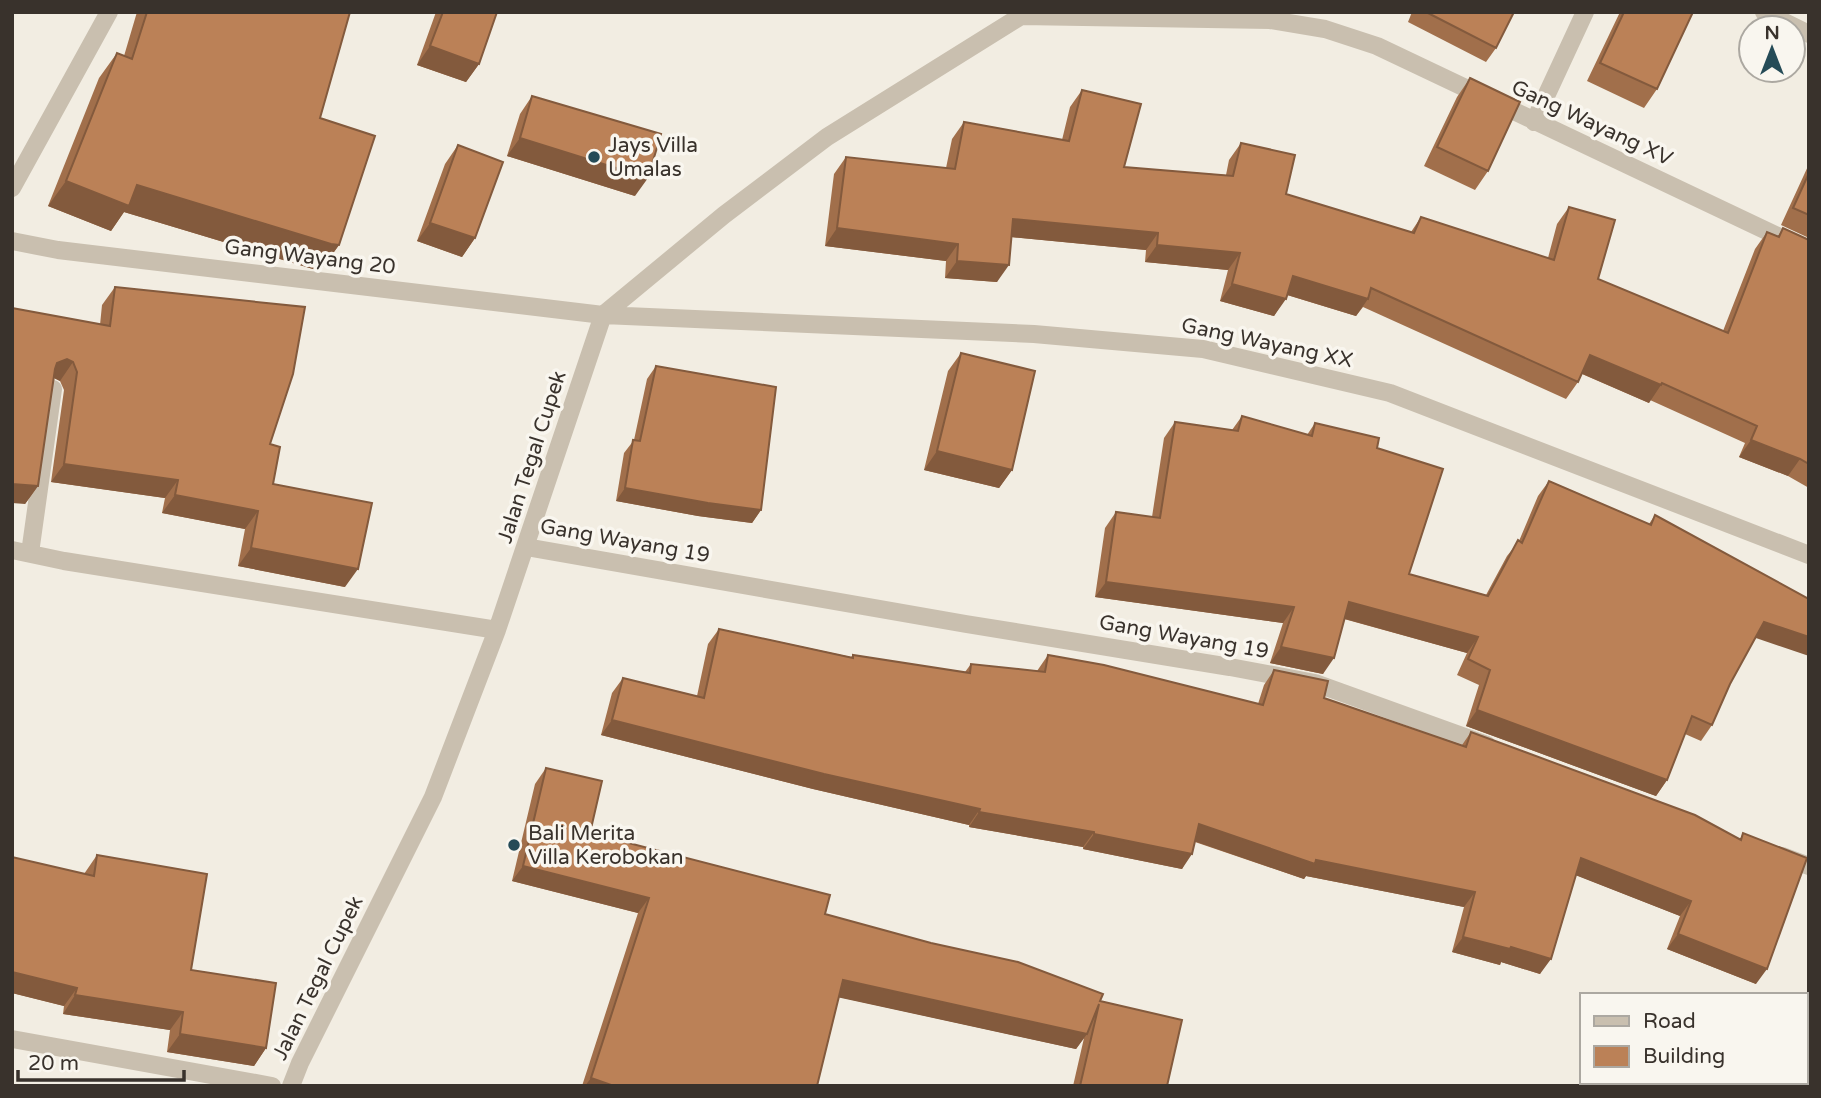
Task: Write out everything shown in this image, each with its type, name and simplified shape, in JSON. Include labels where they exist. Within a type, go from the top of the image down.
[{"type":"street","points":[[12,188],[110,12]]},
{"type":"street","points":[[1534,122],[1585,12]]},
{"type":"street","points":[[1764,12],[1809,34]]},
{"type":"street","points":[[603,315],[724,215],[827,137],[1022,14]]},
{"type":"street","name":"Gang Wayang XV","points":[[1022,14],[1270,20],[1325,29],[1377,46],[1809,251]]},
{"type":"street","name":"Gang Wayang 20","points":[[12,242],[72,252],[603,315]]},
{"type":"street","name":"Jalan Tegal Cupek","points":[[291,1086],[433,797],[497,631],[603,315]]},
{"type":"street","name":"Gang Wayang XX","points":[[603,315],[1034,334],[1203,349],[1390,393],[1809,555]]},
{"type":"street","points":[[52,389],[21,552],[497,631]]},
{"type":"street","name":"Gang Wayang 19","points":[[526,547],[1315,683],[1502,750]]},
{"type":"street","points":[[1770,851],[1809,866]]},
{"type":"street","points":[[12,1039],[272,1086]]},
{"type":"building","points":[[147,12],[350,12],[320,118],[375,136],[339,245],[137,185],[129,206],[66,181],[117,53],[132,59]]},
{"type":"building","points":[[443,12],[497,12],[479,64],[430,46]]},
{"type":"building","points":[[1426,12],[1514,12],[1496,48]]},
{"type":"building","points":[[1624,12],[1693,12],[1657,89],[1600,63]]},
{"type":"building","points":[[1470,78],[1520,102],[1488,171],[1437,147]]},
{"type":"building","points":[[1082,90],[1141,104],[1124,167],[1233,176],[1241,143],[1295,155],[1286,194],[1414,233],[1421,217],[1554,260],[1569,207],[1615,220],[1598,279],[1728,333],[1767,232],[1779,237],[1783,228],[1809,240],[1809,464],[1751,440],[1757,426],[1662,383],[1661,385],[1590,355],[1578,382],[1371,288],[1368,299],[1293,276],[1286,299],[1232,284],[1240,253],[1157,245],[1158,233],[1013,219],[1009,265],[957,261],[958,244],[837,228],[846,157],[955,169],[964,122],[1069,141]]},
{"type":"building","points":[[532,96],[661,134],[648,178],[520,138]]},
{"type":"building","points":[[458,145],[503,162],[475,238],[430,223]]},
{"type":"building","points":[[1809,173],[1809,215],[1793,208]]},
{"type":"building","points":[[115,287],[305,307],[293,374],[270,444],[280,447],[273,484],[372,503],[358,569],[251,548],[258,511],[175,495],[178,480],[64,464],[77,372],[73,362],[67,359],[57,363],[55,369],[38,486],[12,484],[12,308],[110,326]]},
{"type":"building","points":[[961,353],[1035,371],[1012,470],[937,451]]},
{"type":"building","points":[[656,366],[776,387],[761,510],[625,488],[633,440],[640,441]]},
{"type":"building","points":[[1242,416],[1312,436],[1315,423],[1379,438],[1377,448],[1443,469],[1409,574],[1488,596],[1518,540],[1522,543],[1549,481],[1651,525],[1655,515],[1809,599],[1809,637],[1764,622],[1730,684],[1712,725],[1692,716],[1667,780],[1477,710],[1490,670],[1468,659],[1478,637],[1349,602],[1334,658],[1281,647],[1294,607],[1106,582],[1116,512],[1160,518],[1175,422],[1238,431]]},
{"type":"building","points":[[719,629],[853,658],[853,655],[970,673],[971,664],[1045,672],[1048,655],[1104,665],[1263,705],[1274,670],[1328,681],[1324,698],[1466,747],[1471,732],[1695,815],[1741,840],[1743,833],[1807,858],[1767,969],[1678,934],[1691,901],[1581,858],[1551,959],[1463,937],[1475,892],[1316,860],[1315,864],[1199,824],[1192,854],[1094,832],[979,812],[980,809],[824,774],[612,720],[623,678],[704,698]]},
{"type":"building","points":[[546,768],[602,781],[590,833],[830,895],[825,914],[931,943],[1018,962],[1103,994],[1100,1001],[1182,1020],[1167,1086],[1080,1086],[1099,1004],[1087,1034],[843,980],[817,1086],[614,1086],[591,1078],[649,898],[523,866]]},
{"type":"building","points":[[97,855],[207,874],[191,970],[276,983],[266,1048],[180,1034],[183,1012],[75,995],[77,988],[12,972],[12,857],[94,876]]},
{"type":"place","name":"Jays Villa Umalas","points":[[594,157]]},
{"type":"place","name":"Bali Merita Villa Kerobokan","points":[[514,845]]}]
